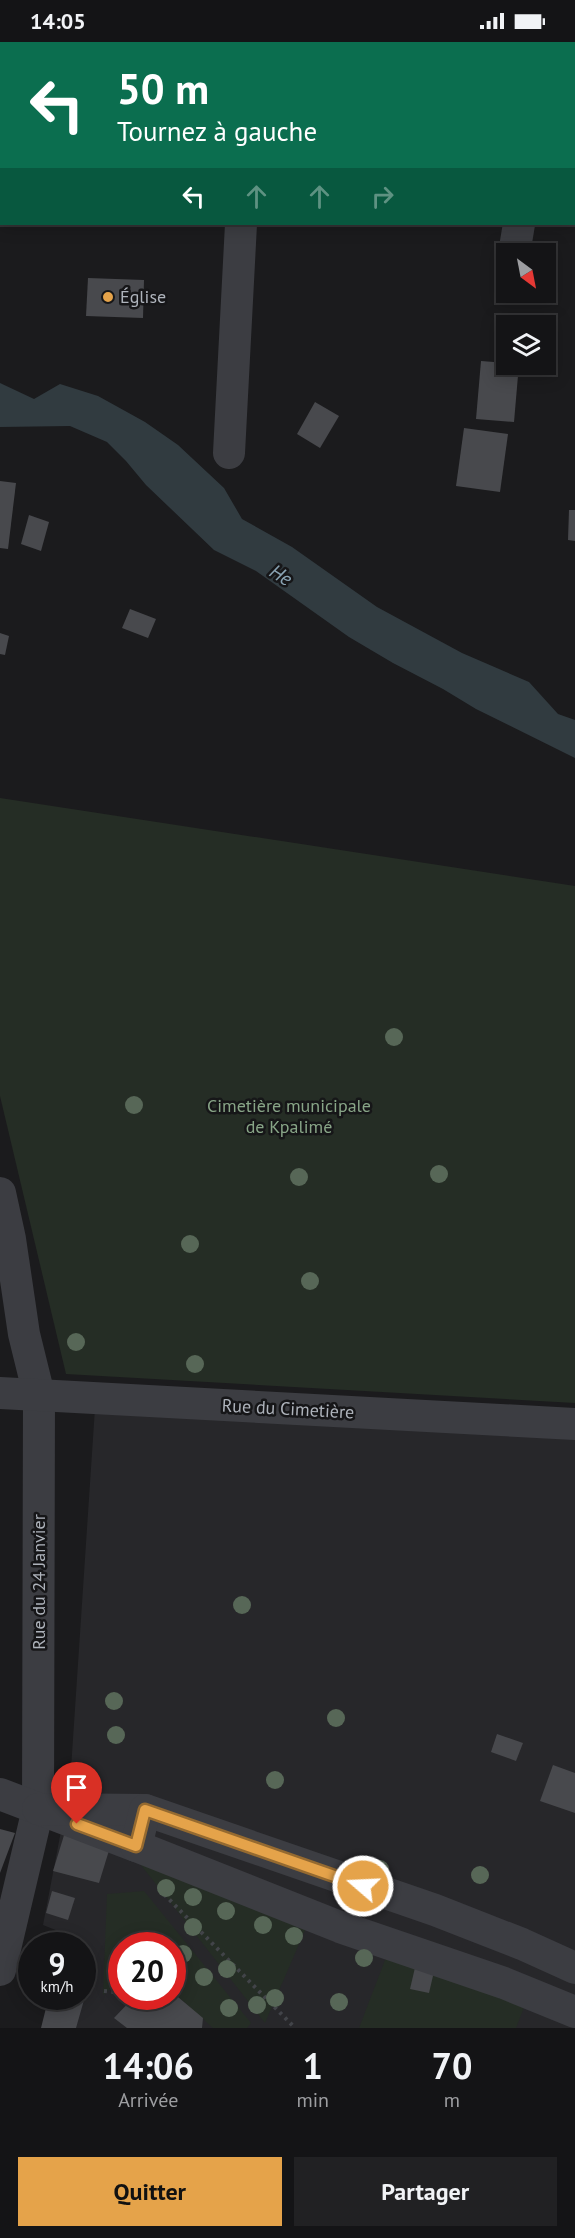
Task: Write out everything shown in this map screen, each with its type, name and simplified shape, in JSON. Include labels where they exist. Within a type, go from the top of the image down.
[{"type":"street","points":[[229,453],[241,225]]},
{"type":"street","points":[[516,243],[519,225]]},
{"type":"street","name":"Rue du 24 Janvier","points":[[0,1194],[10,1239],[24,1334],[39,1395],[38,1809],[0,1970]]},
{"type":"street","name":"Rue du Cimetière","points":[[0,1394],[575,1424]]},
{"type":"street","points":[[0,1794],[340,1927],[504,1983],[575,2012]]},
{"type":"street","points":[[38,1809],[145,1810],[435,1910],[522,1944],[575,1968]]},
{"type":"street","points":[[136,1846],[145,1810]]},
{"type":"path","points":[[152,1882],[295,2028]]},
{"type":"path","points":[[104,1991],[108,1991]]},
{"type":"shaded area","points":[[96,1393],[575,1438],[575,2028],[45,2028],[66,2010],[96,2010],[96,1932],[60,1932],[43,1925],[70,1784]]},
{"type":"green space","name":"Cimetière municipale de Kpalimé","points":[[0,798],[575,886],[575,1403],[66,1374],[0,1096]]},
{"type":"green space","points":[[137,1860],[309,1921],[265,2023]]},
{"type":"green space","points":[[144,1891],[177,1932],[108,1932],[108,1991],[103,1995],[107,1894]]},
{"type":"green space","points":[[395,1934],[534,1981],[516,2028],[359,2028]]},
{"type":"green space","points":[[186,1943],[251,2023],[247,2028],[213,2028],[186,2004]]},
{"type":"water","name":"He","points":[[0,383],[34,399],[60,384],[98,396],[145,422],[178,445],[224,488],[242,519],[292,547],[377,607],[462,653],[529,682],[558,714],[575,720],[575,758],[476,709],[393,663],[349,637],[256,571],[214,550],[146,485],[107,442],[70,426],[0,427]]},
{"type":"building","points":[[217,225],[217,227],[183,226]]},
{"type":"building","points":[[88,278],[144,280],[143,318],[86,316]]},
{"type":"building","points":[[481,361],[496,362],[496,375],[518,375],[514,422],[476,419]]},
{"type":"building","points":[[315,402],[339,416],[320,448],[297,434]]},
{"type":"building","points":[[464,428],[508,434],[500,492],[456,486]]},
{"type":"building","points":[[0,481],[16,483],[8,549],[0,548]]},
{"type":"building","points":[[569,510],[575,510],[575,541],[568,540]]},
{"type":"building","points":[[29,515],[49,522],[41,551],[21,544]]},
{"type":"building","points":[[130,609],[156,619],[148,638],[122,628]]},
{"type":"building","points":[[0,633],[9,636],[5,655],[0,654]]},
{"type":"building","points":[[497,1734],[523,1743],[516,1761],[491,1752]]},
{"type":"building","points":[[553,1765],[575,1773],[575,1813],[540,1801]]},
{"type":"building","points":[[73,1806],[115,1831],[99,1883],[53,1871]]},
{"type":"building","points":[[0,1829],[15,1833],[0,1873]]},
{"type":"building","points":[[52,1891],[75,1898],[68,1920],[46,1913]]},
{"type":"building","points":[[417,1959],[436,1963],[429,1993],[410,1989]]},
{"type":"building","points":[[186,2004],[203,2018],[202,2028],[127,2028],[114,2018],[122,2010],[186,2010]]},
{"type":"building","points":[[46,2010],[81,2010],[76,2028],[41,2028]]},
{"type":"place","name":"Église","points":[[108,297]]},
{"type":"route","points":[[77,1824],[136,1846],[145,1810],[363,1886]]}]
